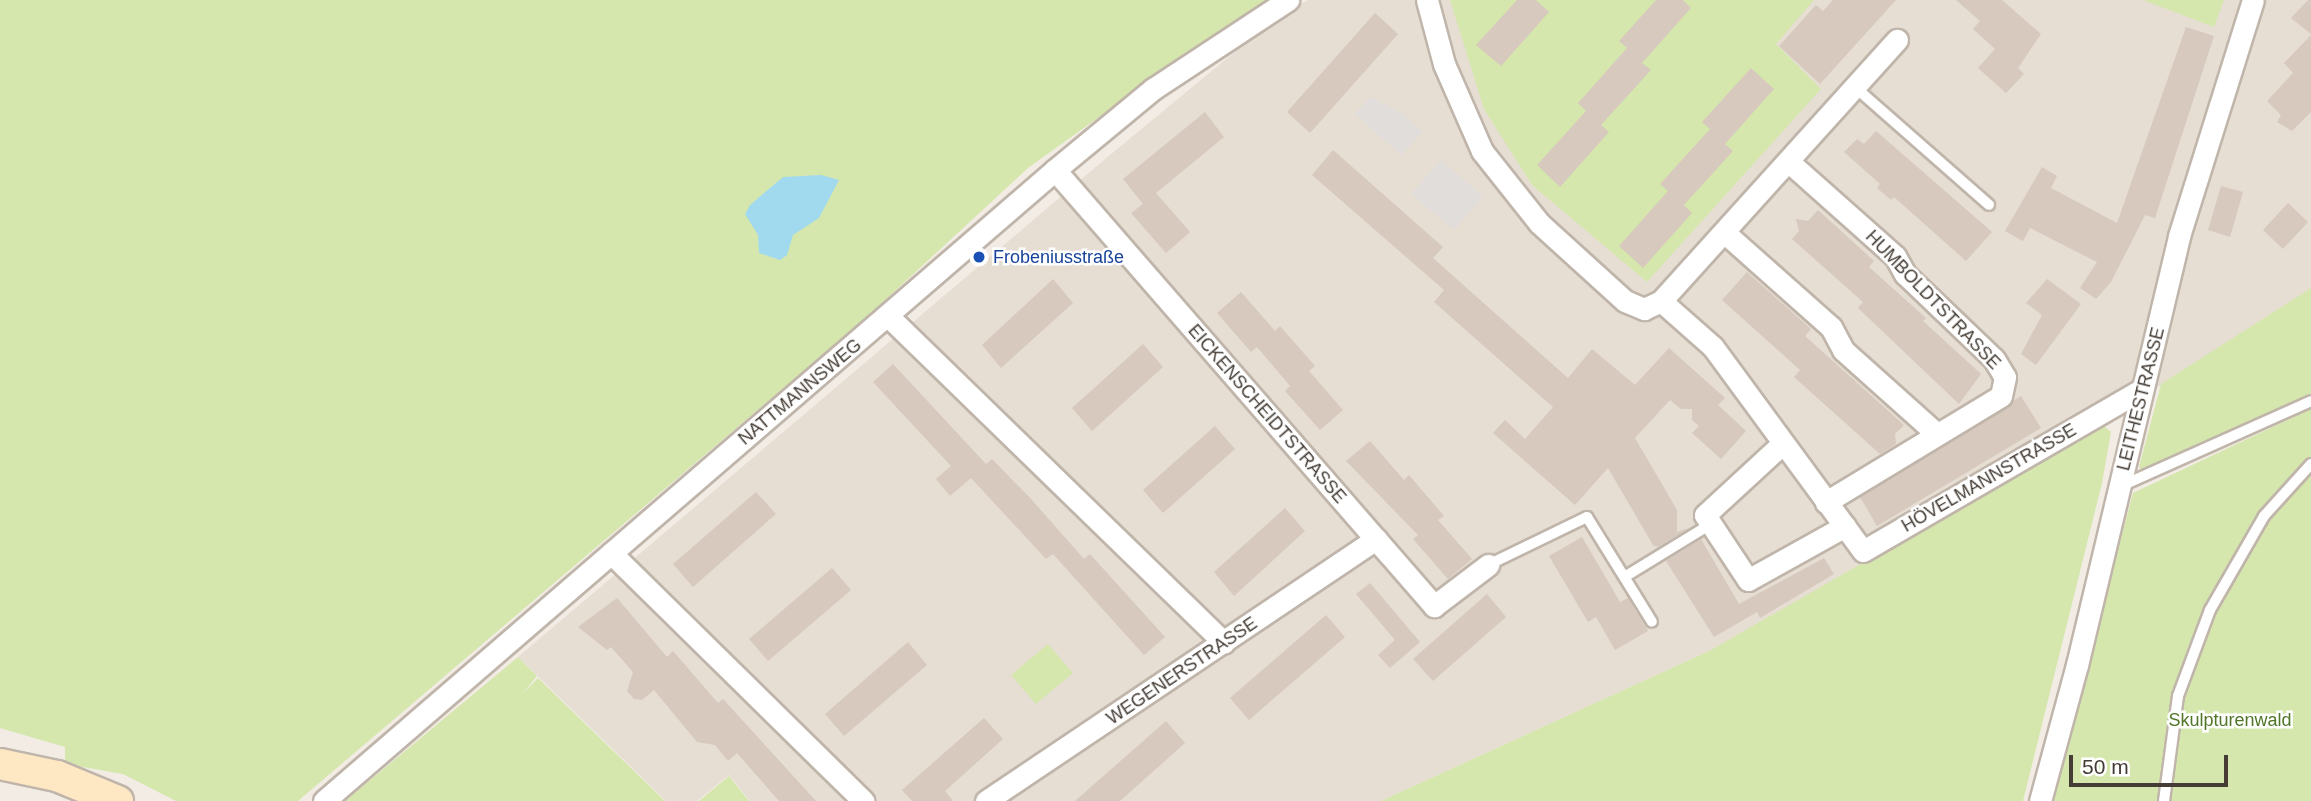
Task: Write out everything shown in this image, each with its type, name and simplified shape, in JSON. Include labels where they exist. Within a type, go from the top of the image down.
[{"type":"street","name":"NATTMANNSWEG","points":[[324,801],[889,317],[1055,170],[1153,89],[1287,0]]},
{"type":"street","points":[[1427,0],[1444,64],[1468,125],[1518,200],[1625,301],[1644,309],[1661,301],[1725,233],[1897,40]]},
{"type":"street","name":"LEITHESTRASSE","points":[[2040,801],[2179,236],[2253,0]]},
{"type":"street","name":"HUMBOLDTSTRASSE","points":[[1789,162],[1895,256],[1905,274],[2001,367],[2005,377],[2001,396],[1826,502]]},
{"type":"street","name":"EICKENSCHEIDTSTRASSE","points":[[1055,170],[1434,606],[1488,565]]},
{"type":"street","points":[[1725,233],[1831,327],[1843,350],[1937,434]]},
{"type":"street","name":"HÖVELMANNSTRASSE","points":[[1661,301],[1713,347],[1863,551],[2143,389]]},
{"type":"street","points":[[889,317],[1224,643]]},
{"type":"street","points":[[1783,443],[1704,514],[1748,580],[1845,526]]},
{"type":"street","name":"WEGENERSTRASSE","points":[[986,801],[1376,539]]},
{"type":"street","points":[[611,553],[863,801]]},
{"type":"street","points":[[0,764],[57,776],[118,801]]},
{"type":"lane","points":[[1856,88],[1989,205]]},
{"type":"lane","points":[[2119,488],[2311,401]]},
{"type":"lane","points":[[2164,801],[2170,739],[2190,655],[2232,565],[2282,492],[2311,464]]},
{"type":"lane","points":[[1488,565],[1587,517],[1626,576],[1652,622]]},
{"type":"lane","points":[[1626,576],[1711,524]]},
{"type":"shaded area","points":[[1308,0],[2311,0],[2311,288],[2024,474],[1709,651],[1381,801],[750,801],[729,775],[697,801],[666,801],[518,657],[1110,155],[1276,18]]},
{"type":"shaded area","points":[[1370,97],[1400,112],[1423,132],[1401,155],[1355,114]]},
{"type":"shaded area","points":[[1441,160],[1483,196],[1454,230],[1411,194]]},
{"type":"green space","points":[[0,0],[1274,0],[1201,44],[1028,168],[868,316],[298,801],[176,801],[123,774],[65,764],[65,747],[0,728]]},
{"type":"green space","points":[[1450,0],[1814,0],[1776,44],[1821,89],[1647,282],[1532,185],[1484,109]]},
{"type":"green space","points":[[2143,0],[2224,0],[2214,27]]},
{"type":"green space","points":[[2311,288],[2311,397],[2147,475],[2139,467],[2161,384]]},
{"type":"green space","name":"Skulpturenwald","points":[[2311,409],[2311,801],[2051,801],[2133,493]]},
{"type":"green space","points":[[2103,425],[2111,432],[2102,483],[2023,801],[1381,801],[1709,651]]},
{"type":"green space","points":[[1048,644],[1073,673],[1036,704],[1011,675]]},
{"type":"green space","points":[[518,657],[537,676],[523,693],[538,678],[665,801],[345,801]]},
{"type":"green space","points":[[729,776],[749,801],[699,801]]},
{"type":"water","points":[[821,175],[839,180],[819,218],[793,235],[787,255],[780,260],[759,253],[758,235],[745,214],[750,205],[783,177]]},
{"type":"building","points":[[1517,0],[1536,0],[1549,12],[1501,66],[1476,45]]},
{"type":"building","points":[[1656,0],[1683,0],[1691,8],[1642,63],[1651,70],[1601,125],[1609,132],[1560,187],[1537,165],[1586,111],[1578,103],[1627,48],[1619,41]]},
{"type":"building","points":[[1833,0],[1896,0],[1820,84],[1779,46],[1816,5],[1823,11]]},
{"type":"building","points":[[1956,0],[2002,0],[2041,34],[2018,68],[2024,74],[2006,93],[1978,68],[1995,49],[1973,29],[1980,21]]},
{"type":"building","points":[[2311,0],[2311,34],[2291,18]]},
{"type":"building","points":[[1375,13],[1398,34],[1310,133],[1287,112]]},
{"type":"building","points":[[2186,27],[2214,36],[2155,218],[2145,215],[2111,282],[2096,299],[2080,288],[2097,262],[2030,228],[2023,241],[2005,231],[2042,167],[2057,176],[2051,188],[2117,223]]},
{"type":"building","points":[[2311,35],[2311,112],[2292,131],[2277,122],[2281,115],[2267,101],[2293,73],[2284,63]]},
{"type":"building","points":[[1751,68],[1774,89],[1725,144],[1733,151],[1684,205],[1692,213],[1643,268],[1619,246],[1668,191],[1660,184],[1710,129],[1702,122]]},
{"type":"building","points":[[1205,112],[1224,137],[1156,193],[1190,232],[1166,253],[1131,213],[1143,204],[1123,179]]},
{"type":"building","points":[[1876,131],[1992,232],[1966,261],[1894,197],[1891,200],[1877,188],[1880,184],[1844,152],[1857,139],[1864,144]]},
{"type":"building","points":[[1333,150],[1443,247],[1433,258],[1568,378],[1592,349],[1635,385],[1669,348],[1725,398],[1718,405],[1746,431],[1721,459],[1692,433],[1699,426],[1692,420],[1692,409],[1681,409],[1670,400],[1635,438],[1677,510],[1677,532],[1689,528],[1658,547],[1653,545],[1608,468],[1575,505],[1493,433],[1505,420],[1525,439],[1553,407],[1434,302],[1444,290],[1312,175]]},
{"type":"building","points":[[2221,186],[2243,192],[2230,237],[2208,230]]},
{"type":"building","points":[[2288,203],[2308,222],[2283,249],[2263,230]]},
{"type":"building","points":[[1818,210],[1874,261],[1869,267],[1926,318],[1923,321],[1981,374],[1959,404],[1858,308],[1863,302],[1792,239],[1799,231],[1796,219],[1808,221]]},
{"type":"building","points":[[1747,272],[1811,329],[1805,336],[1904,425],[1895,434],[1896,444],[1880,454],[1794,377],[1800,370],[1722,300]]},
{"type":"building","points":[[1053,279],[1073,303],[1001,368],[982,345]]},
{"type":"building","points":[[2047,279],[2081,304],[2036,365],[2021,354],[2042,315],[2026,303]]},
{"type":"building","points":[[1241,292],[1275,331],[1280,326],[1315,366],[1309,371],[1343,410],[1320,430],[1285,391],[1290,386],[1257,347],[1251,352],[1217,313]]},
{"type":"building","points":[[1143,344],[1163,367],[1092,431],[1072,408]]},
{"type":"building","points":[[893,364],[986,464],[992,459],[1084,559],[1090,554],[1165,637],[1144,655],[1053,554],[1046,559],[971,478],[950,496],[936,479],[951,466],[873,382]]},
{"type":"building","points":[[2021,396],[2041,428],[1877,526],[1860,497]]},
{"type":"building","points":[[1215,426],[1235,449],[1163,513],[1143,490]]},
{"type":"building","points":[[1370,441],[1404,480],[1409,475],[1444,516],[1438,520],[1472,559],[1448,579],[1413,539],[1418,535],[1346,461]]},
{"type":"building","points":[[756,492],[776,514],[693,587],[673,564]]},
{"type":"building","points":[[1285,508],[1305,531],[1234,596],[1214,572]]},
{"type":"building","points":[[1582,537],[1620,602],[1628,598],[1648,631],[1615,650],[1596,617],[1588,622],[1549,556]]},
{"type":"building","points":[[1701,539],[1739,604],[1824,558],[1834,574],[1760,618],[1757,612],[1714,637],[1666,561]]},
{"type":"building","points":[[832,568],[851,590],[768,661],[749,639]]},
{"type":"building","points":[[1370,583],[1420,642],[1390,668],[1378,655],[1395,640],[1356,594]]},
{"type":"building","points":[[1487,594],[1506,617],[1433,681],[1413,659]]},
{"type":"building","points":[[617,598],[667,657],[673,651],[718,703],[723,699],[816,801],[779,801],[737,753],[728,761],[715,745],[697,742],[654,690],[642,700],[634,699],[627,691],[633,672],[611,647],[607,650],[578,627]]},
{"type":"building","points":[[1326,615],[1345,637],[1249,720],[1230,698]]},
{"type":"building","points":[[908,642],[927,665],[844,736],[825,714]]},
{"type":"building","points":[[984,718],[1003,739],[945,791],[953,801],[912,801],[902,790]]},
{"type":"building","points":[[1166,721],[1185,743],[1120,801],[1075,801]]},
{"type":"place","name":"Frobeniusstraße","points":[[979,257]]}]
